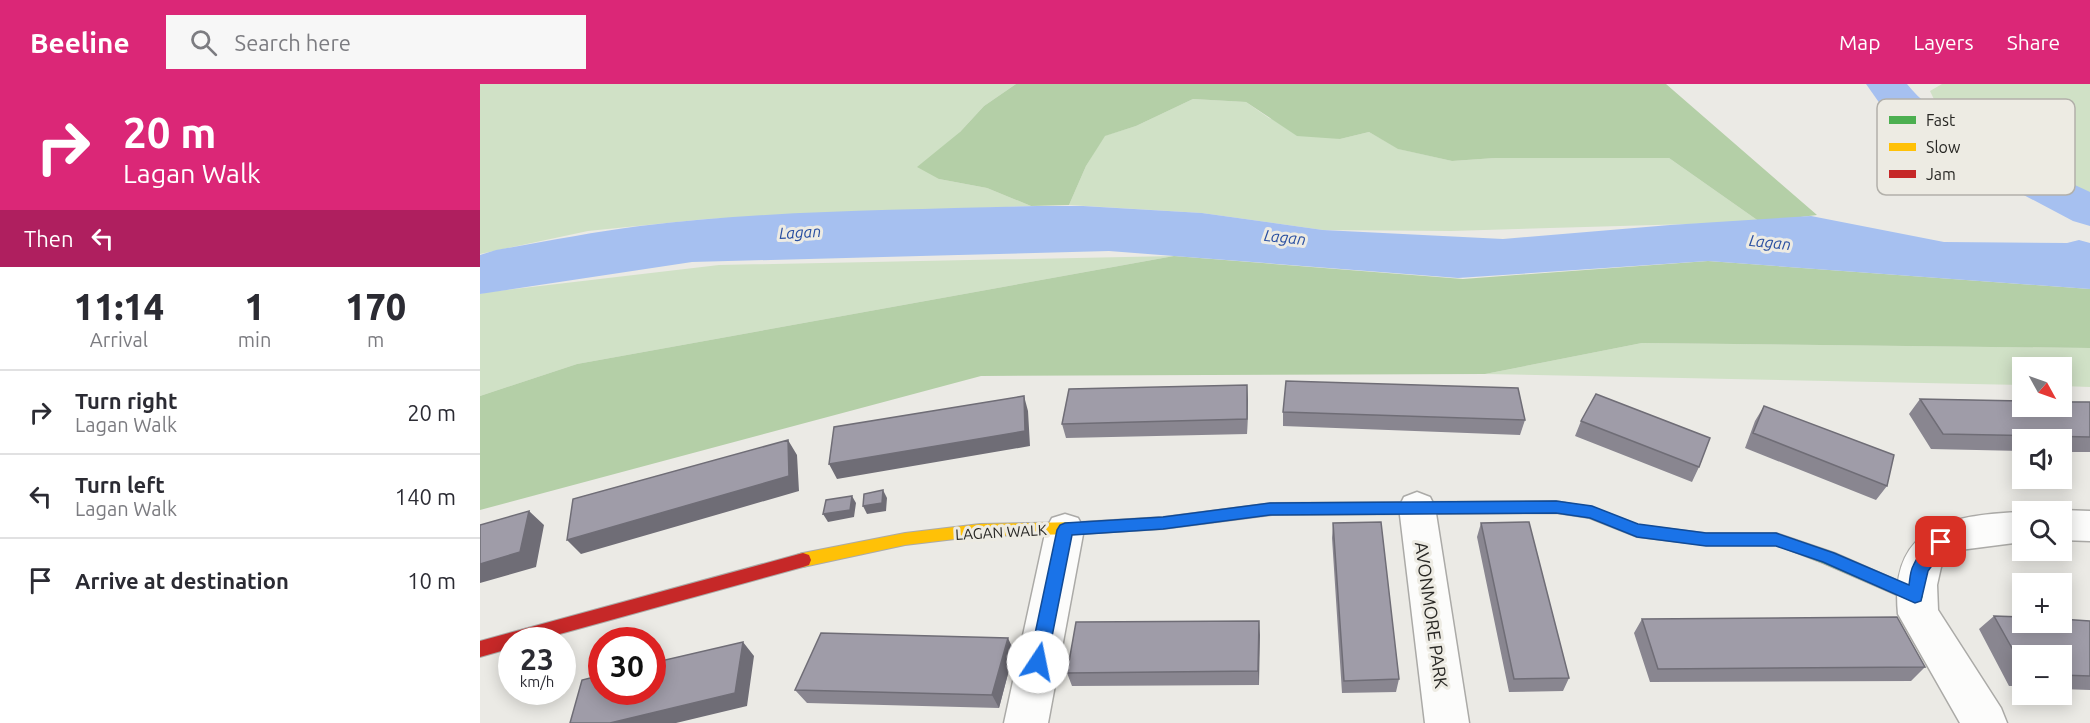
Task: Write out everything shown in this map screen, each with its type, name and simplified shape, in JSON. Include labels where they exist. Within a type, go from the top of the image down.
[{"type":"street","name":"AVONMORE PARK","points":[[1417,507],[1447,723]]},
{"type":"street","name":"LAGAN WALK","points":[[480,649],[805,559],[905,540],[980,530],[1065,530],[1163,523],[1270,509],[1556,507],[1592,512],[1637,531],[1706,539],[1776,539],[1828,558],[1915,596]]},
{"type":"street","points":[[2072,525],[2090,526]]},
{"type":"street","points":[[1985,723],[1918,614],[1915,596],[1920,568],[1941,542],[1978,530],[2012,528]]},
{"type":"street","points":[[1026,723],[1065,530]]},
{"type":"green space","points":[[480,84],[1016,84],[984,106],[960,132],[939,179],[987,188],[1031,206],[706,219],[588,231],[480,254]]},
{"type":"green space","points":[[1016,84],[1666,84],[1817,215],[1760,222],[1669,158],[1495,158],[1452,161],[1398,149],[1369,132],[1340,139],[1297,136],[1246,102],[1193,99],[1136,126],[1105,136],[1086,166],[1069,205],[1031,206],[987,188],[939,179],[917,167],[960,132],[984,106]]},
{"type":"green space","points":[[1942,84],[2090,84],[2090,193],[2075,186],[2075,99],[1934,99],[1930,91]]},
{"type":"green space","points":[[1193,99],[1246,102],[1269,118],[1340,139],[1369,132],[1399,149],[1452,161],[1495,158],[1669,158],[1760,222],[1451,231],[1323,230],[1202,213],[1069,205],[1086,166],[1104,136],[1136,126]]},
{"type":"green space","points":[[1174,256],[577,364],[480,396],[480,294],[488,292],[719,265]]},
{"type":"green space","points":[[1174,256],[1463,279],[1708,261],[2090,289],[2090,348],[1642,343],[1485,374],[981,376],[480,510],[480,396],[577,364]]},
{"type":"green space","points":[[1642,343],[2090,348],[2090,387],[2072,386],[2072,357],[2012,357],[2012,385],[1485,374]]},
{"type":"water","points":[[1083,206],[1202,213],[1323,230],[1503,239],[1811,216],[1944,242],[2067,243],[2079,240],[2090,243],[2090,289],[1708,261],[1458,278],[1109,251],[692,262],[480,294],[480,255],[496,250],[604,231],[689,221],[788,214]]},
{"type":"building","points":[[1286,381],[1518,388],[1525,420],[1283,412]]},
{"type":"building","points":[[1247,385],[1247,419],[1062,424],[1069,389]]},
{"type":"building","points":[[1596,394],[1710,438],[1699,467],[1581,421]]},
{"type":"building","points":[[1024,396],[1025,431],[829,464],[834,427]]},
{"type":"building","points":[[1920,399],[2012,401],[2012,417],[2072,417],[2072,402],[2090,402],[2090,437],[2072,437],[2072,429],[2012,429],[2012,435],[1943,434]]},
{"type":"building","points":[[1764,406],[1894,455],[1887,486],[1753,433]]},
{"type":"building","points":[[788,440],[789,476],[567,540],[573,499]]},
{"type":"building","points":[[883,490],[882,503],[863,506],[864,494]]},
{"type":"building","points":[[852,496],[850,510],[823,514],[826,500]]},
{"type":"building","points":[[529,511],[520,552],[480,564],[480,525]]},
{"type":"building","points":[[1381,522],[1399,679],[1344,681],[1333,523]]},
{"type":"building","points":[[1529,522],[1569,678],[1514,679],[1481,523]]},
{"type":"building","points":[[1994,616],[2012,617],[2012,633],[2072,633],[2072,620],[2090,621],[2090,676],[2072,675],[2072,645],[2012,645],[2012,648]]},
{"type":"building","points":[[1897,617],[1925,667],[1658,669],[1642,619]]},
{"type":"building","points":[[1259,621],[1258,671],[1067,673],[1076,622]]},
{"type":"building","points":[[821,633],[1008,638],[992,695],[795,690]]},
{"type":"building","points":[[743,642],[735,693],[610,723],[570,723],[582,680],[588,678],[588,705],[666,705],[666,660]]},
{"type":"waterway","name":"Lagan","points":[[1886,84],[1897,99]]},
{"type":"waterway","name":"Lagan","points":[[2059,195],[2090,211]]},
{"type":"traffic: fast","points":[[1589,512],[1637,531],[1705,539],[1776,539],[1829,558],[1915,596]]},
{"type":"traffic: slow","points":[[1272,509],[1556,507],[1589,512]]},
{"type":"traffic: slow","points":[[803,560],[905,539],[980,530],[1080,528]]},
{"type":"traffic: jam","points":[[1080,528],[1163,523],[1272,509]]},
{"type":"traffic: jam","points":[[480,649],[803,560]]},
{"type":"route","points":[[1038,662],[1065,530],[1163,523],[1270,509],[1556,507],[1592,512],[1637,531],[1706,539],[1776,539],[1828,558],[1915,596],[1920,568],[1941,542]]}]
